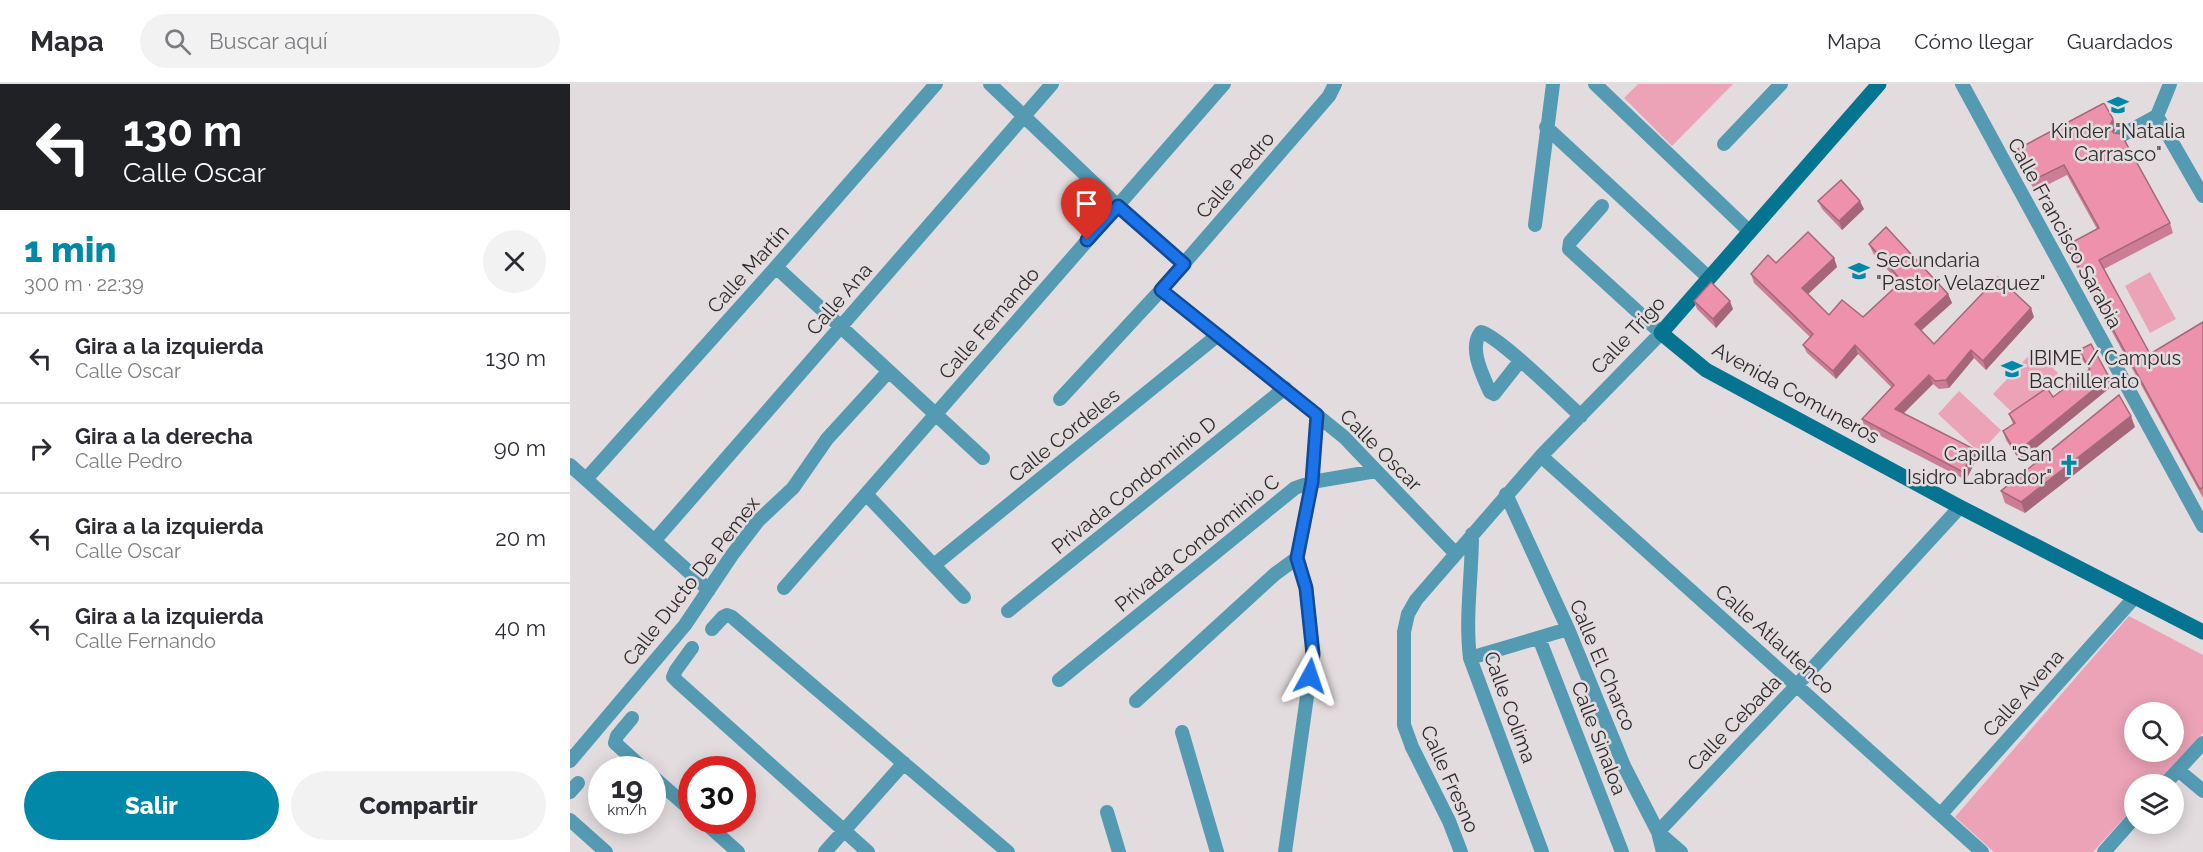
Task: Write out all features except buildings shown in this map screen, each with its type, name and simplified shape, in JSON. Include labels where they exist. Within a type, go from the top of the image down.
[{"type":"main road","name":"Calle Trigo","points":[[1661,333],[1879,84]]},
{"type":"main road","name":"Avenida Comuneros","points":[[1661,333],[1706,370],[1960,507],[2203,632]]},
{"type":"street","name":"Calle Martín","points":[[587,478],[936,84]]},
{"type":"street","points":[[990,84],[1118,206],[1184,264]]},
{"type":"street","name":"Calle Ana","points":[[655,540],[1052,84]]},
{"type":"street","name":"Calle Fernando","points":[[784,588],[1224,84]]},
{"type":"street","name":"Calle Pedro","points":[[1060,399],[1184,264],[1329,96],[1335,84]]},
{"type":"street","points":[[1534,225],[1553,84]]},
{"type":"street","points":[[1595,84],[1750,232]]},
{"type":"street","points":[[1724,144],[1781,84]]},
{"type":"street","name":"Calle Francisco Sarabia","points":[[1962,84],[2203,526]]},
{"type":"street","points":[[2122,135],[2157,116],[2170,84]]},
{"type":"street","points":[[2157,116],[2203,196]]},
{"type":"street","points":[[1546,127],[1709,278]]},
{"type":"street","points":[[2189,170],[2203,175]]},
{"type":"street","points":[[1602,206],[1570,243],[1569,249],[1661,333]]},
{"type":"street","points":[[776,267],[982,458]]},
{"type":"street","name":"Calle Oscar","points":[[1161,290],[1344,437],[1456,554]]},
{"type":"street","points":[[1520,361],[1497,391],[1494,394],[1490,392],[1477,364],[1477,336],[1481,332],[1488,334],[1520,361],[1581,416]]},
{"type":"street","name":"Calle Trigo","points":[[1408,614],[1416,600],[1506,494],[1661,333]]},
{"type":"street","name":"Calle Cordeles","points":[[934,565],[1218,335]]},
{"type":"street","name":"Calle Ducto De Pemex","points":[[570,761],[685,625],[758,521],[793,488],[827,438],[889,370]]},
{"type":"street","name":"Privada Condominio D","points":[[1008,611],[1285,388]]},
{"type":"street","points":[[1285,852],[1313,654],[1306,588],[1297,558],[1312,482],[1317,415]]},
{"type":"street","name":"Calle Atlautenco","points":[[1541,456],[1982,852]]},
{"type":"street","points":[[570,465],[709,590]]},
{"type":"street","name":"Privada Condominio C","points":[[1059,680],[1295,488],[1312,482],[1376,471]]},
{"type":"street","points":[[866,494],[964,597]]},
{"type":"street","name":"Calle El Charco","points":[[1506,494],[1568,629],[1624,766],[1658,832],[1663,852]]},
{"type":"street","name":"Calle Cebada","points":[[1658,832],[1960,507]]},
{"type":"street","name":"Calle Colima","points":[[1472,534],[1467,635],[1470,658],[1542,852]]},
{"type":"street","points":[[1136,701],[1275,574],[1297,558]]},
{"type":"street","name":"Calle Avena","points":[[1941,814],[2134,598]]},
{"type":"street","name":"Calle Fresno","points":[[1408,614],[1404,632],[1404,725],[1461,852]]},
{"type":"street","points":[[712,629],[723,617],[727,615],[732,617],[1008,852]]},
{"type":"street","points":[[1470,658],[1568,629]]},
{"type":"street","name":"Calle Sinaloa","points":[[1539,638],[1622,852]]},
{"type":"street","points":[[692,648],[673,677],[868,852]]},
{"type":"street","points":[[629,756],[615,743],[632,718]]},
{"type":"street","points":[[1182,732],[1217,852]]},
{"type":"street","points":[[2174,774],[2203,743]]},
{"type":"street","points":[[825,852],[904,763]]},
{"type":"street","points":[[2178,770],[2203,791]]},
{"type":"street","points":[[666,788],[678,799]]},
{"type":"street","points":[[1107,812],[1119,852]]},
{"type":"street","points":[[570,820],[606,852]]},
{"type":"street","points":[[2103,852],[2124,829]]},
{"type":"street","points":[[1658,832],[1681,852]]},
{"type":"street","points":[[718,834],[738,852]]},
{"type":"shaded area","points":[[1638,84],[1733,84],[1672,146],[1624,98]]},
{"type":"shaded area","points":[[2150,272],[2176,319],[2150,333],[2125,286]]},
{"type":"shaded area","points":[[2034,350],[2058,373],[2017,417],[1993,394]]},
{"type":"shaded area","points":[[1959,391],[2001,430],[1980,453],[1938,414]]},
{"type":"shaded area","points":[[2129,616],[2203,655],[2203,733],[2184,754],[2184,702],[2124,702],[2124,762],[2176,762],[2165,774],[2124,774],[2124,818],[2093,852],[1994,852],[1955,817]]},
{"type":"place","name":"Kinder \"Natalia Carrasco\"","points":[[2118,105]]},
{"type":"place","name":"Secundaria \"Pastor Velazquez\"","points":[[1859,271]]},
{"type":"place","name":"IBIME / Campus Bachillerato","points":[[2012,369]]},
{"type":"place","name":"Capilla \"San Isidro Labrador\"","points":[[2069,465]]},
{"type":"route","points":[[1087,240],[1118,206],[1184,264],[1161,290],[1317,415],[1312,482],[1297,558],[1306,588],[1313,654],[1310,676]]}]
